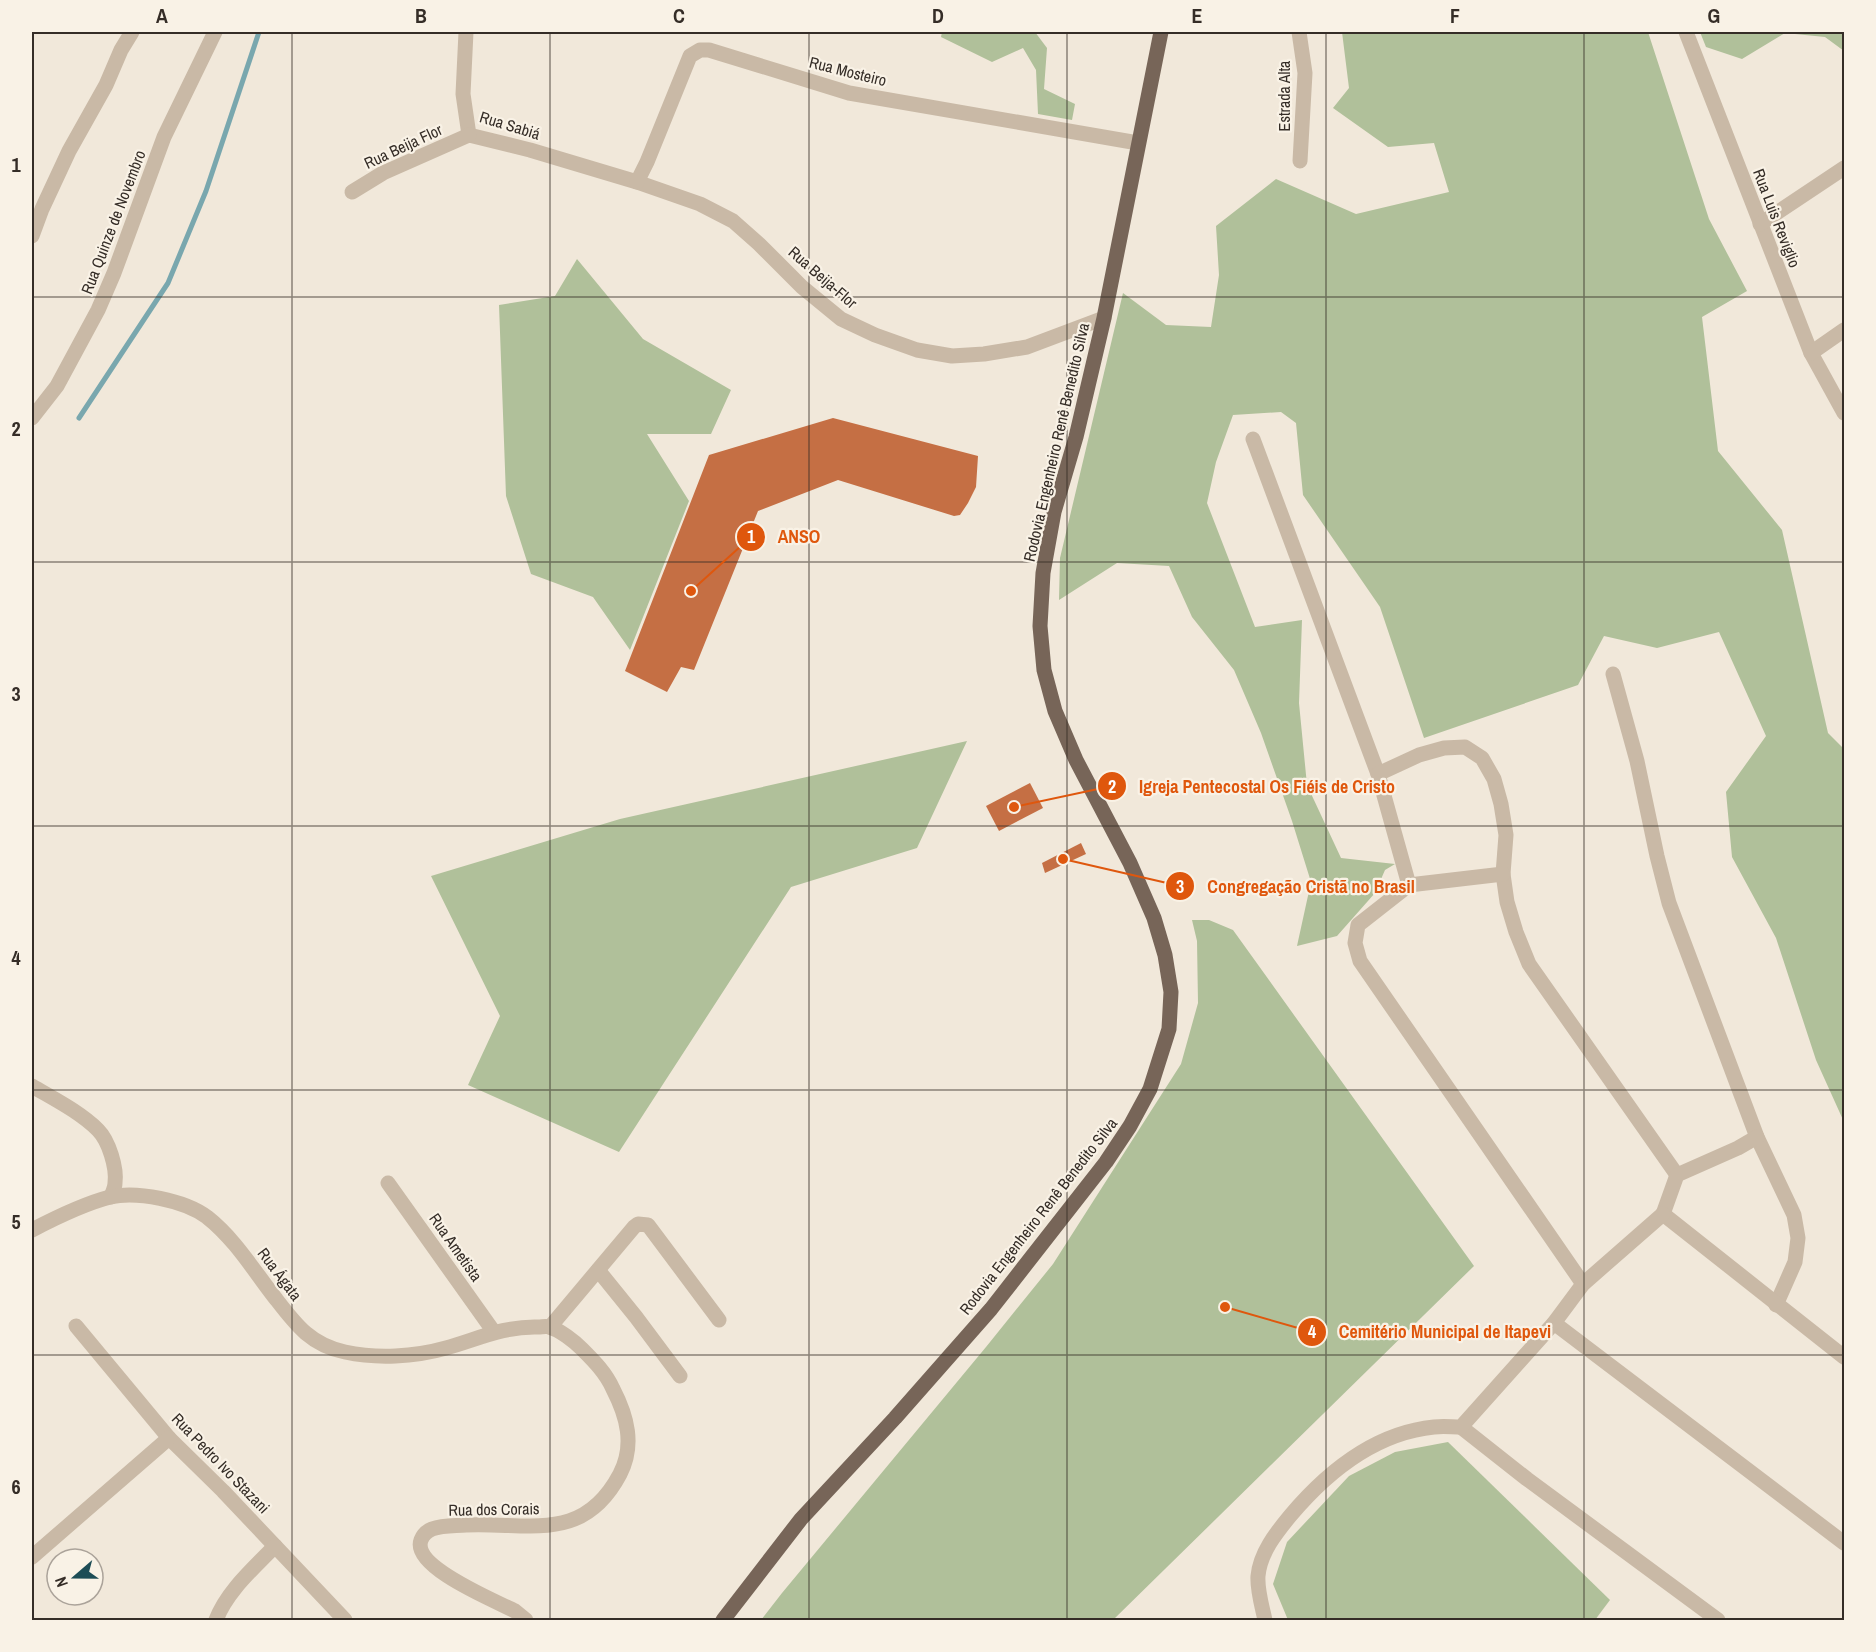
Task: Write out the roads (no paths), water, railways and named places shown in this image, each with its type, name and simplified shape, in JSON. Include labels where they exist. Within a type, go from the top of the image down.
[{"type":"main road","name":"Rodovia Engenheiro Renê Benedito Silva","points":[[723,1620],[801,1519],[895,1418],[991,1309],[1106,1162],[1130,1126],[1150,1089],[1161,1060],[1169,1029],[1171,992],[1165,955],[1154,918],[1130,864],[1076,760],[1055,711],[1044,670],[1040,626],[1043,573],[1054,512],[1076,437],[1104,318],[1161,32]]},
{"type":"street","points":[[32,236],[69,151],[106,85],[121,50],[132,32]]},
{"type":"street","name":"Rua Quinze de Novembro","points":[[32,418],[57,386],[98,310],[164,138],[215,32]]},
{"type":"street","name":"Rua Sabiá","points":[[466,32],[463,94],[469,135],[530,150],[637,182]]},
{"type":"street","name":"Estrada Alta","points":[[1299,32],[1305,73],[1300,161]]},
{"type":"street","name":"Rua Luis Reviglio","points":[[1686,32],[1811,354],[1845,413]]},
{"type":"street","name":"Rua Mosteiro","points":[[637,182],[648,162],[690,56],[700,50],[709,50],[849,93],[1138,143]]},
{"type":"street","name":"Rua Beija Flor","points":[[352,192],[383,173],[469,135]]},
{"type":"street","points":[[1760,224],[1845,168]]},
{"type":"street","name":"Rua Beija-Flor","points":[[637,182],[700,204],[733,221],[802,287],[841,320],[917,350],[952,356],[984,354],[1027,346],[1104,318]]},
{"type":"street","points":[[1811,354],[1845,330]]},
{"type":"street","points":[[1253,439],[1378,774],[1409,885]]},
{"type":"street","points":[[1613,674],[1637,761],[1669,903],[1757,1137],[1794,1215],[1798,1238],[1795,1262],[1776,1305]]},
{"type":"street","points":[[1378,774],[1419,754],[1444,748],[1465,747],[1482,758],[1494,779],[1506,835],[1503,874],[1507,902],[1529,964],[1677,1174]]},
{"type":"street","points":[[1503,874],[1409,885],[1358,926],[1355,943],[1360,962],[1583,1284]]},
{"type":"street","points":[[32,1086],[82,1117],[99,1131],[108,1149],[115,1183],[111,1197],[32,1230]]},
{"type":"street","points":[[1461,1427],[1554,1323],[1583,1284],[1663,1214],[1677,1174],[1738,1148],[1757,1137]]},
{"type":"street","name":"Rua Ametista","points":[[388,1183],[494,1332]]},
{"type":"street","name":"Rua Ágata","points":[[111,1197],[147,1196],[178,1202],[206,1216],[234,1243],[294,1322],[318,1343],[344,1352],[372,1356],[405,1356],[444,1349],[494,1332]]},
{"type":"street","points":[[1663,1214],[1845,1357]]},
{"type":"street","points":[[494,1332],[519,1326],[550,1327],[638,1224],[648,1225],[719,1320]]},
{"type":"street","points":[[598,1270],[680,1376]]},
{"type":"street","points":[[1554,1323],[1845,1544]]},
{"type":"street","name":"Rua Pedro Ivo Stazani","points":[[76,1326],[169,1438],[345,1620]]},
{"type":"street","name":"Rua dos Corais","points":[[526,1620],[515,1611],[433,1568],[422,1554],[420,1545],[422,1537],[430,1529],[447,1526],[533,1527],[552,1526],[573,1520],[593,1509],[611,1490],[624,1467],[629,1447],[628,1429],[621,1405],[611,1384],[596,1363],[578,1345],[550,1327]]},
{"type":"street","points":[[1265,1620],[1260,1600],[1258,1575],[1263,1556],[1275,1533],[1299,1505],[1332,1471],[1359,1453],[1402,1433],[1434,1427],[1461,1427],[1527,1479],[1718,1620]]},
{"type":"street","points":[[32,1557],[169,1438]]},
{"type":"street","points":[[216,1620],[220,1610],[236,1588],[275,1546]]},
{"type":"waterway","points":[[79,418],[168,283],[206,191],[259,32]]},
{"type":"place","name":"ANSO","points":[[691,591]]},
{"type":"place","name":"Igreja Pentecostal Os Fiéis de Cristo","points":[[1014,807]]},
{"type":"place","name":"Congregação Cristã no Brasil","points":[[1063,859]]},
{"type":"place","name":"Cemitério Municipal de Itapevi","points":[[1225,1307]]}]
